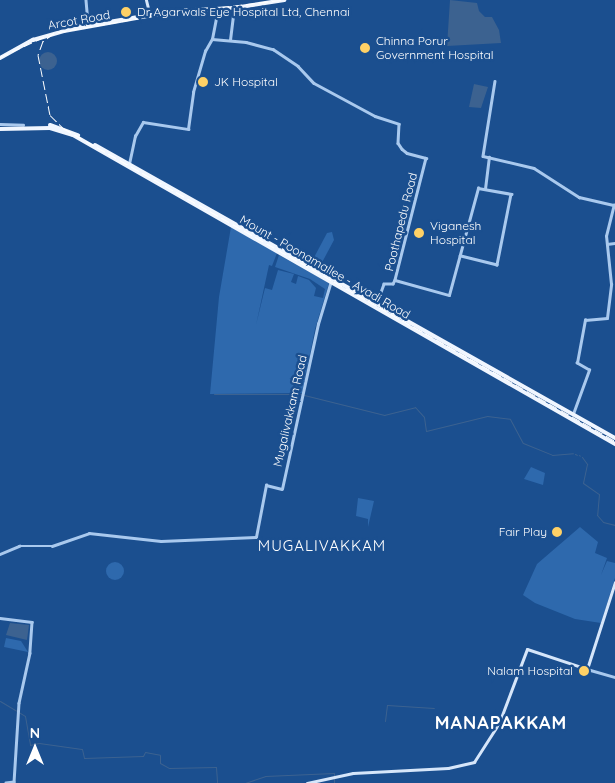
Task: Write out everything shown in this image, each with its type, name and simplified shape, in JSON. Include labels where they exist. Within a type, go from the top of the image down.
[{"type":"main road","points":[[147,0],[151,16]]},
{"type":"main road","name":"Arcot Road","points":[[0,56],[56,30],[270,0]]},
{"type":"main road","name":"Arcot Road","points":[[26,43],[64,31],[175,11],[234,8],[284,0]]},
{"type":"main road","name":"Mount - Poonamallee - Avadi Road","points":[[0,127],[59,126],[369,301],[615,444]]},
{"type":"main road","name":"Mount - Poonamallee - Avadi Road","points":[[369,301],[377,303],[615,438]]},
{"type":"main road","points":[[307,783],[335,776],[448,768],[474,762],[500,724],[527,649],[587,669],[615,582]]},
{"type":"street","points":[[86,0],[88,24]]},
{"type":"street","points":[[230,40],[234,8]]},
{"type":"street","points":[[127,164],[135,136],[143,122],[188,129],[193,92],[205,51],[212,38],[218,9]]},
{"type":"street","name":"Poothapedu Road","points":[[212,38],[273,49],[298,66],[314,84],[375,116],[399,124],[398,142],[402,148],[407,153],[426,158],[394,284],[384,284],[377,303]]},
{"type":"street","points":[[494,80],[483,156],[534,168],[579,197],[614,205],[607,244],[611,284],[607,318],[585,320],[577,363],[589,370],[573,414]]},
{"type":"street","points":[[0,127],[19,126]]},
{"type":"street","points":[[485,189],[489,157]]},
{"type":"street","points":[[395,280],[449,296],[478,188],[511,194],[497,265],[460,256]]},
{"type":"street","points":[[607,244],[615,243]]},
{"type":"street","name":"Mugalivakkam Road","points":[[0,554],[19,546],[52,546],[89,533],[161,541],[255,538],[266,485],[282,489],[332,280]]},
{"type":"street","points":[[0,618],[32,622],[18,712],[14,782],[6,783]]},
{"type":"street","points":[[587,669],[615,677]]},
{"type":"shaded area","points":[[450,0],[477,3],[479,11],[485,17],[492,17],[499,30],[501,43],[447,46]]},
{"type":"shaded area","points":[[48,52],[54,55],[57,61],[54,67],[48,70],[42,67],[39,61],[42,55]]},
{"type":"shaded area","points":[[474,84],[488,87],[481,108],[469,107]]},
{"type":"shaded area","points":[[231,227],[277,253],[272,266],[269,265],[256,325],[265,288],[272,290],[278,270],[294,274],[291,282],[296,284],[298,276],[309,280],[316,288],[314,296],[323,298],[325,289],[310,279],[275,267],[279,255],[329,283],[315,329],[302,393],[210,394],[219,297]]},
{"type":"shaded area","points":[[332,232],[334,240],[318,270],[310,265],[327,233]]},
{"type":"shaded area","points":[[531,467],[545,473],[543,485],[524,479]]},
{"type":"shaded area","points":[[358,498],[374,501],[368,527],[368,519],[356,516]]},
{"type":"shaded area","points":[[580,527],[598,542],[595,553],[607,558],[601,575],[607,561],[615,563],[615,578],[601,623],[575,619],[535,603],[523,595],[537,564]]},
{"type":"shaded area","points":[[111,562],[119,562],[124,567],[122,578],[111,580],[106,575],[106,567]]},
{"type":"shaded area","points":[[10,623],[29,625],[27,640],[6,635]]},
{"type":"shaded area","points":[[6,638],[21,641],[28,652],[4,647]]},
{"type":"waterway","points":[[214,394],[300,394],[384,415],[415,407],[424,417],[426,431],[487,416],[510,419],[523,443],[552,455],[573,453]]},
{"type":"waterway","points":[[582,457],[587,464],[583,483],[599,494],[597,515],[603,522],[615,525]]},
{"type":"waterway","points":[[0,701],[25,716],[30,745],[39,743],[82,749],[84,758],[143,756],[145,752],[160,755],[160,763],[169,768],[216,767],[217,783]]},
{"type":"waterway","points":[[385,721],[387,705],[434,708]]},
{"type":"waterway","points":[[245,783],[265,776],[334,773],[334,783]]},
{"type":"railway","points":[[281,0],[169,13],[54,33],[43,41],[38,55],[50,115],[63,128],[615,441]]},
{"type":"railway","points":[[0,57],[48,35]]},
{"type":"place","name":"Dr Agarwals Eye Hospital Ltd, Chennai","points":[[126,12]]},
{"type":"place","name":"Chinna Porur Government Hospital","points":[[365,48]]},
{"type":"place","name":"JK Hospital","points":[[203,82]]},
{"type":"place","name":"Viganesh Hospital","points":[[419,233]]},
{"type":"place","name":"Fair Play","points":[[557,532]]},
{"type":"place","name":"Nalam Hospital","points":[[584,671]]},
{"type":"district","name":"MUGALIVAKKAM","points":[[322,546]]},
{"type":"district","name":"MANAPAKKAM","points":[[501,723]]}]
